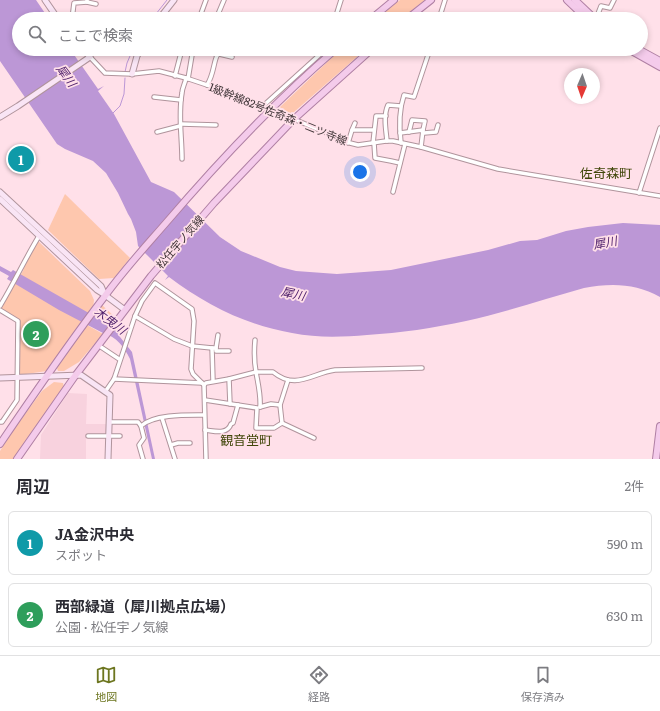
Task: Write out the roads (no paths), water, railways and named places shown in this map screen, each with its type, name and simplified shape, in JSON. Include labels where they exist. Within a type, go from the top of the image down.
[{"type":"main road","points":[[46,0],[54,12]]},
{"type":"main road","points":[[165,12],[174,0]]},
{"type":"main road","points":[[379,12],[394,0]]},
{"type":"main road","points":[[416,12],[431,0]]},
{"type":"main road","points":[[567,0],[580,12]]},
{"type":"main road","points":[[575,0],[588,12]]},
{"type":"main road","points":[[648,54],[660,60]]},
{"type":"main road","points":[[132,74],[137,56]]},
{"type":"main road","points":[[0,444],[46,376],[105,295],[133,260],[198,186],[322,56]]},
{"type":"main road","name":"松任宇ノ気線","points":[[17,459],[75,376],[151,276],[214,203],[294,119],[364,56]]},
{"type":"main road","points":[[640,56],[660,67]]},
{"type":"main road","points":[[0,117],[87,58]]},
{"type":"main road","points":[[0,192],[101,286],[105,295]]},
{"type":"main road","points":[[0,199],[97,290],[125,310]]},
{"type":"main road","points":[[0,378],[17,379],[81,375],[110,395],[108,459]]},
{"type":"main road","points":[[656,459],[660,426]]},
{"type":"street","points":[[201,12],[206,0]]},
{"type":"street","points":[[219,12],[224,0]]},
{"type":"street","points":[[337,12],[341,0]]},
{"type":"street","points":[[441,12],[445,0]]},
{"type":"street","points":[[599,12],[601,6],[610,8],[614,0]]},
{"type":"street","points":[[72,12],[73,1],[87,1],[96,4]]},
{"type":"street","points":[[175,76],[180,56]]},
{"type":"street","points":[[182,159],[181,100],[192,56]]},
{"type":"street","points":[[207,85],[212,78],[216,56]]},
{"type":"street","points":[[227,56],[232,57]]},
{"type":"street","points":[[263,106],[321,56]]},
{"type":"street","points":[[393,192],[403,143],[400,133],[401,106],[404,95],[414,97],[428,56]]},
{"type":"street","name":"1級幹線82号佐奇森・二ツ寺線","points":[[87,58],[106,73],[132,74],[159,71],[207,85],[271,109],[348,143],[358,145],[387,141],[421,146],[498,168],[660,196]]},
{"type":"street","points":[[154,97],[181,100]]},
{"type":"street","points":[[387,141],[386,116],[388,106],[401,106]]},
{"type":"street","points":[[421,146],[426,115]]},
{"type":"street","points":[[386,116],[376,116],[373,143],[375,158],[400,163]]},
{"type":"street","points":[[409,132],[412,120],[425,121]]},
{"type":"street","points":[[348,143],[355,123]]},
{"type":"street","points":[[157,132],[181,125],[216,125]]},
{"type":"street","points":[[400,133],[436,132],[438,125]]},
{"type":"street","points":[[639,193],[660,128]]},
{"type":"street","points":[[352,130],[374,130]]},
{"type":"street","points":[[0,306],[14,284],[25,259],[39,236]]},
{"type":"street","points":[[105,392],[114,379],[119,359],[142,301],[156,283],[192,309],[194,321],[191,369],[193,374],[203,384],[205,400],[204,415],[206,459]]},
{"type":"street","points":[[0,310],[18,321],[17,400],[2,422],[0,422]]},
{"type":"street","points":[[135,316],[174,339],[192,346],[214,348],[216,351],[229,351]]},
{"type":"street","points":[[213,382],[214,348],[218,335]]},
{"type":"street","points":[[255,340],[254,351],[256,372],[261,400],[258,408],[256,428],[274,428],[282,423]]},
{"type":"street","points":[[98,345],[119,359]]},
{"type":"street","points":[[114,379],[203,384],[206,382],[229,379],[256,372],[273,372],[281,378],[288,380],[303,380],[314,377],[326,371],[422,368]]},
{"type":"street","points":[[229,379],[230,404]]},
{"type":"street","points":[[282,423],[280,405],[288,380]]},
{"type":"street","points":[[205,400],[258,408],[271,404],[280,405]]},
{"type":"street","points":[[205,430],[223,432],[229,428],[231,424],[234,423],[238,405]]},
{"type":"street","points":[[109,422],[138,422],[142,424],[162,418],[180,415],[204,415]]},
{"type":"street","points":[[162,418],[175,459]]},
{"type":"street","points":[[282,423],[314,438]]},
{"type":"street","points":[[142,424],[144,438],[139,445],[143,459]]},
{"type":"street","points":[[88,436],[120,436]]},
{"type":"street","points":[[170,446],[178,443],[190,443]]},
{"type":"water","name":"犀川","points":[[0,0],[36,0],[44,12],[12,12],[12,56],[75,56],[98,89],[104,86],[98,91],[114,114],[151,182],[174,192],[220,237],[241,251],[280,267],[296,271],[337,274],[391,270],[488,250],[520,241],[537,240],[566,231],[588,227],[623,223],[660,225],[660,297],[642,289],[623,285],[594,286],[496,314],[454,324],[404,332],[379,334],[330,337],[301,335],[259,325],[212,305],[169,277],[165,280],[168,276],[138,246],[136,232],[131,219],[106,173],[93,161],[57,144],[0,61]]},
{"type":"water","points":[[0,266],[11,272],[13,270],[117,329],[120,337],[132,352],[155,459],[152,459],[130,359],[123,347],[112,337],[59,310],[7,279],[9,276],[0,271]]},
{"type":"waterway","points":[[158,12],[167,0]]},
{"type":"waterway","points":[[125,72],[130,56]]},
{"type":"waterway","points":[[113,113],[120,106],[124,94],[125,78]]},
{"type":"place","name":"JA金沢中央","points":[[21,159]]},
{"type":"place","name":"西部緑道（犀川拠点広場）","points":[[36,334]]},
{"type":"district","name":"佐奇森町","points":[[606,173]]},
{"type":"district","name":"観音堂町","points":[[246,440]]},
{"type":"water label","name":"木曳川","points":[[110,321]]}]
